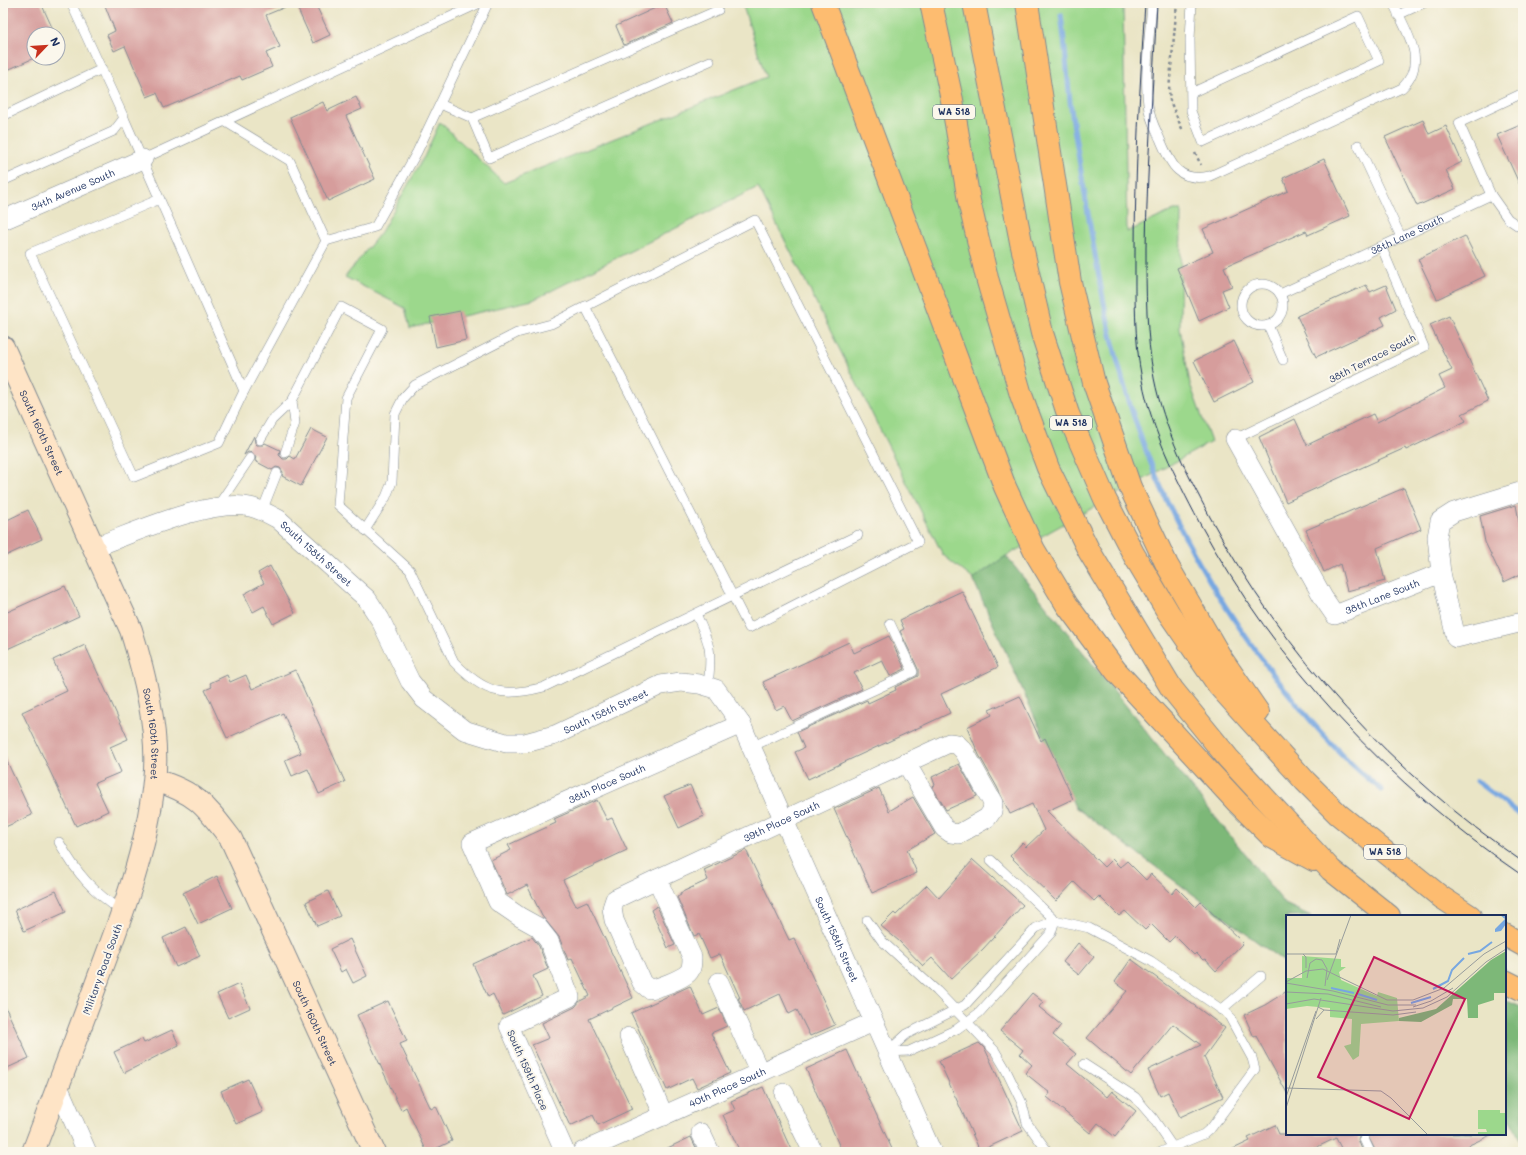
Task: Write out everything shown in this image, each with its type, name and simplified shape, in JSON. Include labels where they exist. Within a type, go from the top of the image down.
[{"type":"highway","points":[[823,3],[1005,487],[1034,550],[1067,606],[1116,671],[1180,742],[1272,837],[1331,870]]},
{"type":"highway","name":"WA 518","points":[[974,3],[1022,249],[1042,333],[1068,414],[1105,499],[1134,555],[1168,612],[1219,686],[1305,781],[1338,814],[1440,897],[1468,915]]},
{"type":"highway","points":[[1027,3],[1070,282],[1094,383],[1130,487],[1167,565],[1221,658],[1305,781]]},
{"type":"highway","name":"WA 518","points":[[934,10],[969,202],[987,278],[1021,394],[1048,468],[1089,551],[1172,689],[1228,758],[1331,870],[1388,915]]},
{"type":"highway","points":[[1506,936],[1523,945]]},
{"type":"highway","points":[[1506,982],[1523,990]]},
{"type":"main road","name":"South 160th Street","points":[[3,347],[132,630],[146,679],[154,735],[155,780],[176,787],[194,796],[209,810],[231,839],[374,1152]]},
{"type":"main road","name":"Military Road South","points":[[33,1152],[123,912],[137,870],[155,780]]},
{"type":"street","name":"34th Avenue South","points":[[3,220],[143,159]]},
{"type":"street","name":"38th Lane South","points":[[1235,439],[1324,599],[1335,615],[1441,573]]},
{"type":"street","points":[[1523,491],[1454,512],[1440,522],[1437,537],[1441,573],[1456,638],[1523,622]]},
{"type":"street","name":"South 158th Street","points":[[95,547],[194,512],[217,507],[228,505],[250,506],[262,511],[278,519],[366,599],[380,619],[410,681],[424,699],[464,730],[506,743],[525,743],[555,735],[661,685],[681,682],[708,686],[716,689],[741,724],[887,1052],[926,1150]]},
{"type":"street","name":"38th Place South","points":[[472,842],[741,724]]},
{"type":"street","name":"39th Place South","points":[[657,879],[692,957],[692,967],[688,973],[656,989],[649,989],[642,983],[614,920],[612,908],[615,899],[657,879],[784,820],[906,763],[949,743],[957,744],[964,751],[994,803],[992,811],[987,818],[959,834],[951,833],[944,828],[906,763]]},
{"type":"street","name":"South 159th Place","points":[[472,842],[498,902],[538,927],[549,941],[570,997],[509,1026],[565,1152]]},
{"type":"street","points":[[719,982],[760,1073]]},
{"type":"street","name":"40th Place South","points":[[582,1152],[873,1022]]},
{"type":"street","points":[[629,1036],[664,1116]]},
{"type":"street","points":[[58,1086],[87,1152]]},
{"type":"street","points":[[784,1093],[813,1152]]},
{"type":"street","points":[[701,1133],[710,1152]]},
{"type":"lane","points":[[71,3],[143,159],[244,391]]},
{"type":"lane","points":[[143,159],[480,3]]},
{"type":"lane","points":[[160,199],[30,253],[134,477],[219,443],[244,391],[326,241],[375,226],[417,152],[488,3]]},
{"type":"lane","points":[[472,118],[718,10],[716,3]]},
{"type":"lane","points":[[1152,3],[1147,92],[1148,105],[1152,119],[1173,166],[1186,176],[1194,178],[1210,176],[1396,92],[1408,82],[1412,76],[1416,61],[1413,48],[1393,3]]},
{"type":"lane","points":[[1191,93],[1358,16],[1379,61],[1203,142],[1191,111],[1190,39],[1192,3]]},
{"type":"lane","points":[[1398,15],[1424,3]]},
{"type":"lane","points":[[440,104],[472,118],[489,158],[710,61]]},
{"type":"lane","points":[[3,116],[102,69]]},
{"type":"lane","points":[[1523,93],[1459,123],[1491,195],[1508,219],[1523,229]]},
{"type":"lane","points":[[3,181],[114,131],[124,118]]},
{"type":"lane","points":[[224,121],[290,161],[326,241]]},
{"type":"lane","points":[[1358,145],[1401,237]]},
{"type":"lane","name":"38th Lane South","points":[[1280,294],[1491,195]]},
{"type":"lane","points":[[366,530],[386,497],[392,482],[394,414],[403,398],[415,385],[517,333],[551,324],[586,306],[755,220],[918,542],[749,628],[586,306]]},
{"type":"lane","name":"38th Terrace South","points":[[1235,439],[1424,347],[1381,246]]},
{"type":"lane","points":[[1262,284],[1274,288],[1280,294],[1283,302],[1282,311],[1278,318],[1268,325],[1256,325],[1250,322],[1244,315],[1242,308],[1244,294],[1250,288],[1262,284]]},
{"type":"lane","points":[[260,440],[272,420],[292,401],[341,307],[382,329],[346,398],[338,505],[410,570],[454,662],[465,674],[484,687],[506,694],[523,693],[544,687],[858,535]]},
{"type":"lane","points":[[1268,325],[1283,360]]},
{"type":"lane","points":[[284,453],[295,423],[292,401]]},
{"type":"lane","points":[[217,507],[250,458]]},
{"type":"lane","points":[[262,511],[277,473]]},
{"type":"lane","points":[[696,614],[710,647],[711,658],[708,686]]},
{"type":"lane","points":[[751,747],[913,672],[890,622]]},
{"type":"lane","points":[[59,842],[83,880],[123,912]]},
{"type":"lane","points":[[991,860],[1055,920],[1096,931],[1151,961],[1228,1014],[1252,1058],[1255,1069],[1212,1127],[1204,1134],[1172,1146],[1161,1152]]},
{"type":"lane","points":[[867,920],[882,941],[937,991],[995,1051],[1022,1103],[1027,1123],[1048,1152]]},
{"type":"lane","points":[[887,1052],[907,1034],[965,1005],[1036,928],[1055,920]]},
{"type":"lane","points":[[887,1052],[909,1051],[957,1029],[979,1013],[1051,933],[1055,920]]},
{"type":"lane","points":[[1221,1010],[1261,976]]},
{"type":"lane","points":[[1084,1064],[1135,1097],[1153,1118],[1172,1146]]},
{"type":"lane","points":[[1364,1139],[1370,1152]]},
{"type":"green space","points":[[742,3],[1123,3],[1127,232],[1174,210],[1181,210],[1180,328],[1190,384],[1211,442],[1006,556],[973,579],[943,555],[758,187],[533,300],[410,328],[405,308],[345,277],[381,232],[424,157],[440,122],[504,183],[766,77]]},
{"type":"green space","points":[[1006,556],[1285,904],[1309,915],[1286,915],[1286,963],[1075,807],[973,579]]},
{"type":"green space","points":[[1506,1000],[1523,1008],[1523,1145],[1506,1112]]},
{"type":"building","points":[[3,3],[41,3],[51,26],[26,26],[26,62],[3,72]]},
{"type":"building","points":[[104,3],[295,3],[266,15],[280,47],[266,53],[272,67],[242,80],[240,76],[164,108],[157,93],[147,97],[125,46],[114,51],[107,35],[115,31]]},
{"type":"building","points":[[295,3],[315,3],[330,35],[313,43]]},
{"type":"building","points":[[664,4],[673,23],[624,45],[616,26]]},
{"type":"building","points":[[356,97],[362,109],[346,116],[375,179],[328,201],[290,117],[323,102],[327,111]]},
{"type":"building","points":[[1423,120],[1429,134],[1446,126],[1462,162],[1446,170],[1455,189],[1417,206],[1385,137]]},
{"type":"building","points":[[1523,124],[1523,192],[1497,135]]},
{"type":"building","points":[[1324,159],[1350,216],[1308,235],[1306,231],[1224,267],[1232,286],[1222,290],[1229,307],[1199,321],[1177,268],[1213,252],[1203,229],[1288,191],[1283,178]]},
{"type":"building","points":[[1465,236],[1485,276],[1437,299],[1418,259]]},
{"type":"building","points":[[1366,285],[1370,292],[1386,285],[1396,309],[1381,317],[1385,325],[1316,357],[1297,316]]},
{"type":"building","points":[[460,311],[466,340],[436,347],[430,317]]},
{"type":"building","points":[[1449,316],[1488,401],[1462,414],[1466,421],[1406,450],[1405,448],[1286,502],[1259,437],[1295,419],[1307,445],[1373,414],[1377,422],[1445,388],[1439,376],[1452,370],[1430,325]]},
{"type":"building","points":[[1234,341],[1254,382],[1214,402],[1194,361]]},
{"type":"building","points":[[311,429],[327,437],[301,486],[282,476],[283,472],[280,468],[276,467],[272,470],[255,461],[256,456],[253,453],[248,452],[244,455],[254,436],[255,443],[257,445],[263,445],[265,443],[280,450],[279,455],[283,459],[287,459],[290,456],[295,459]]},
{"type":"building","points":[[1404,488],[1421,529],[1377,548],[1385,581],[1347,591],[1340,564],[1324,572],[1306,530]]},
{"type":"building","points":[[1516,505],[1521,532],[1523,531],[1523,573],[1504,582],[1485,542],[1480,516]]},
{"type":"building","points":[[28,510],[42,539],[3,557],[3,522]]},
{"type":"building","points":[[270,566],[295,613],[273,624],[264,606],[253,612],[244,594],[264,583],[258,573]]},
{"type":"building","points":[[65,586],[79,616],[3,651],[3,614]]},
{"type":"building","points":[[962,591],[998,667],[941,694],[950,713],[808,779],[795,752],[804,748],[797,732],[867,700],[868,703],[896,690],[895,687],[918,676],[918,669],[900,631],[904,629],[900,620]]},
{"type":"building","points":[[889,636],[905,669],[890,676],[882,660],[854,673],[862,689],[792,721],[784,706],[776,710],[763,682],[849,642],[854,653]]},
{"type":"building","points":[[85,645],[128,739],[110,747],[121,772],[95,783],[108,811],[76,826],[22,712],[67,691],[53,660]]},
{"type":"building","points":[[295,670],[345,782],[319,794],[308,769],[292,776],[285,760],[301,753],[283,713],[227,738],[205,690],[212,687],[210,683],[227,675],[230,682],[246,675],[252,689]]},
{"type":"building","points":[[1020,696],[1041,741],[1045,738],[1073,799],[1047,811],[1104,867],[1112,859],[1120,867],[1127,861],[1146,880],[1151,874],[1172,894],[1177,888],[1196,907],[1201,902],[1243,943],[1216,971],[1205,959],[1203,960],[1196,953],[1194,955],[1175,936],[1169,942],[1151,924],[1145,930],[1125,911],[1119,916],[1099,896],[1094,901],[1074,882],[1056,901],[1010,856],[1022,843],[1026,847],[1044,830],[1032,804],[1010,814],[979,755],[967,727],[992,715],[989,710]]},
{"type":"building","points":[[3,753],[32,815],[3,828]]},
{"type":"building","points":[[959,764],[977,796],[946,810],[932,786],[935,785],[932,777]]},
{"type":"building","points":[[690,785],[704,816],[679,828],[664,796]]},
{"type":"building","points":[[879,788],[889,811],[913,797],[935,834],[907,850],[917,873],[872,893],[834,809]]},
{"type":"building","points":[[597,800],[607,820],[612,818],[627,850],[563,880],[576,906],[587,901],[633,998],[589,1019],[632,1109],[598,1125],[593,1115],[570,1126],[532,1045],[549,1038],[542,1023],[575,1007],[580,1001],[590,996],[572,958],[568,960],[559,937],[542,916],[527,885],[507,895],[491,860],[511,850],[508,845],[556,823],[554,819]]},
{"type":"building","points":[[746,850],[789,940],[794,938],[835,1025],[810,1036],[797,1010],[789,1014],[780,994],[744,1011],[738,998],[740,998],[720,954],[710,958],[699,934],[694,936],[677,897],[681,895],[680,893],[708,880],[704,870]]},
{"type":"building","points":[[973,860],[1023,905],[983,949],[951,979],[932,958],[923,966],[899,941],[881,926],[894,913],[896,915],[927,885],[939,898]]},
{"type":"building","points":[[217,876],[232,908],[198,924],[183,893]]},
{"type":"building","points":[[56,891],[66,912],[24,931],[15,910]]},
{"type":"building","points":[[328,891],[340,916],[317,926],[306,902]]},
{"type":"building","points":[[657,906],[675,945],[668,948],[651,910]]},
{"type":"building","points":[[186,927],[200,956],[176,967],[163,938]]},
{"type":"building","points":[[532,937],[539,946],[548,969],[533,976],[542,996],[503,1015],[493,994],[488,997],[473,964]]},
{"type":"building","points":[[350,939],[367,976],[353,983],[346,969],[341,972],[330,949]]},
{"type":"building","points":[[1078,943],[1094,957],[1079,975],[1063,962]]},
{"type":"building","points":[[1131,959],[1225,1028],[1204,1057],[1223,1097],[1180,1117],[1168,1092],[1160,1096],[1148,1070],[1201,1045],[1173,1024],[1131,1075],[1087,1038],[1127,991],[1115,982]]},
{"type":"building","points":[[239,984],[250,1008],[228,1018],[217,994]]},
{"type":"building","points":[[690,986],[703,1015],[719,1008],[727,1026],[711,1033],[730,1073],[697,1088],[692,1078],[667,1090],[631,1013]]},
{"type":"building","points":[[1286,992],[1286,1091],[1256,1036],[1254,1037],[1244,1015],[1265,1005]]},
{"type":"building","points":[[1032,993],[1043,1002],[1039,1007],[1061,1025],[1053,1035],[1076,1054],[1067,1064],[1107,1097],[1112,1091],[1136,1111],[1115,1137],[1098,1123],[1090,1133],[1047,1097],[1050,1093],[1025,1073],[1032,1065],[1020,1054],[1023,1050],[1000,1031]]},
{"type":"building","points":[[388,1001],[407,1041],[400,1044],[431,1109],[436,1106],[452,1141],[429,1152],[427,1152],[406,1107],[401,1110],[357,1015]]},
{"type":"building","points":[[3,1002],[29,1058],[3,1070]]},
{"type":"building","points":[[172,1030],[179,1045],[124,1073],[114,1052],[142,1039],[144,1043]]},
{"type":"building","points":[[979,1043],[985,1049],[1023,1131],[980,1151],[939,1061]]},
{"type":"building","points":[[847,1050],[892,1149],[884,1152],[842,1152],[806,1069]]},
{"type":"building","points":[[248,1079],[263,1112],[236,1124],[221,1091]]},
{"type":"building","points":[[763,1087],[792,1152],[740,1152],[723,1115],[735,1110],[731,1101]]},
{"type":"building","points":[[1275,1125],[1279,1134],[1286,1135],[1360,1135],[1358,1139],[1363,1152],[1343,1152],[1336,1138],[1313,1149],[1315,1152],[1227,1152],[1250,1141],[1248,1138]]},
{"type":"building","points":[[1368,1135],[1491,1135],[1454,1152],[1376,1152]]},
{"type":"building","points":[[691,1137],[698,1152],[659,1152]]},
{"type":"waterway","points":[[1061,15],[1072,115],[1103,300],[1116,356],[1132,412],[1154,471],[1167,501],[1197,560],[1232,616],[1270,670],[1322,734],[1336,749],[1382,790]]},
{"type":"waterway","points":[[1476,781],[1523,817]]},
{"type":"tram line","points":[[1145,3],[1136,190],[1136,317],[1139,364],[1146,399],[1165,453],[1199,522],[1230,574],[1263,624],[1300,672],[1340,718],[1382,761],[1427,802],[1474,840],[1523,876]]},
{"type":"tram line","points":[[1157,3],[1150,126],[1146,248],[1147,313],[1149,346],[1154,378],[1158,396],[1177,449],[1210,517],[1239,568],[1272,617],[1308,664],[1346,708],[1387,751],[1430,790],[1476,828],[1523,862]]}]
